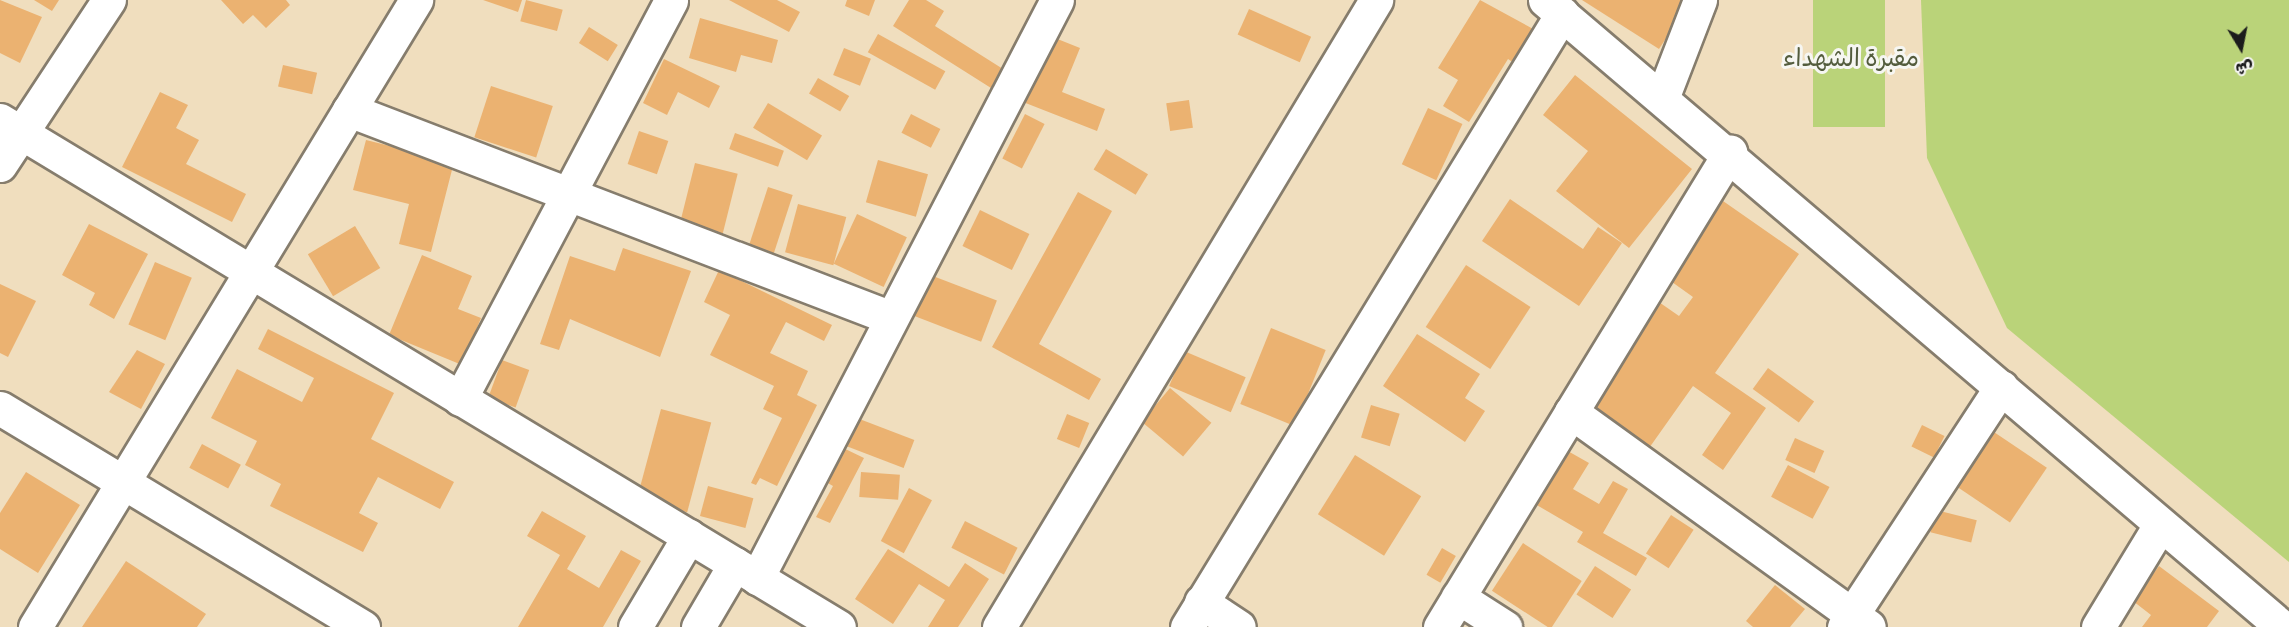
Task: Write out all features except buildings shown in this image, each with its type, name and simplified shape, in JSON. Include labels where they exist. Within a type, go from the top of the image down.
[{"type":"street","points":[[0,165],[10,127],[109,0]]},
{"type":"street","points":[[35,627],[416,0]]},
{"type":"street","points":[[460,399],[567,192],[671,0]]},
{"type":"street","points":[[698,627],[746,571],[889,317],[1057,0]]},
{"type":"street","points":[[999,627],[1376,0]]},
{"type":"street","points":[[1663,96],[1701,0]]},
{"type":"street","points":[[1239,627],[1194,615],[1554,7],[1730,152],[2160,525],[2282,627]]},
{"type":"street","points":[[349,111],[567,192],[889,317]]},
{"type":"street","points":[[10,127],[839,627]]},
{"type":"street","points":[[1440,627],[1730,152]]},
{"type":"street","points":[[1571,412],[1855,623],[2001,387]]},
{"type":"street","points":[[0,408],[363,627]]},
{"type":"street","points":[[2098,627],[2160,525]]},
{"type":"street","points":[[635,627],[688,536]]},
{"type":"street","points":[[1458,597],[1505,627]]},
{"type":"green space","name":"مقبرة الشهداء","points":[[1813,0],[1885,0],[1885,127],[1813,127]]},
{"type":"green space","points":[[1921,0],[2289,0],[2289,562],[2007,328],[1927,158]]}]
